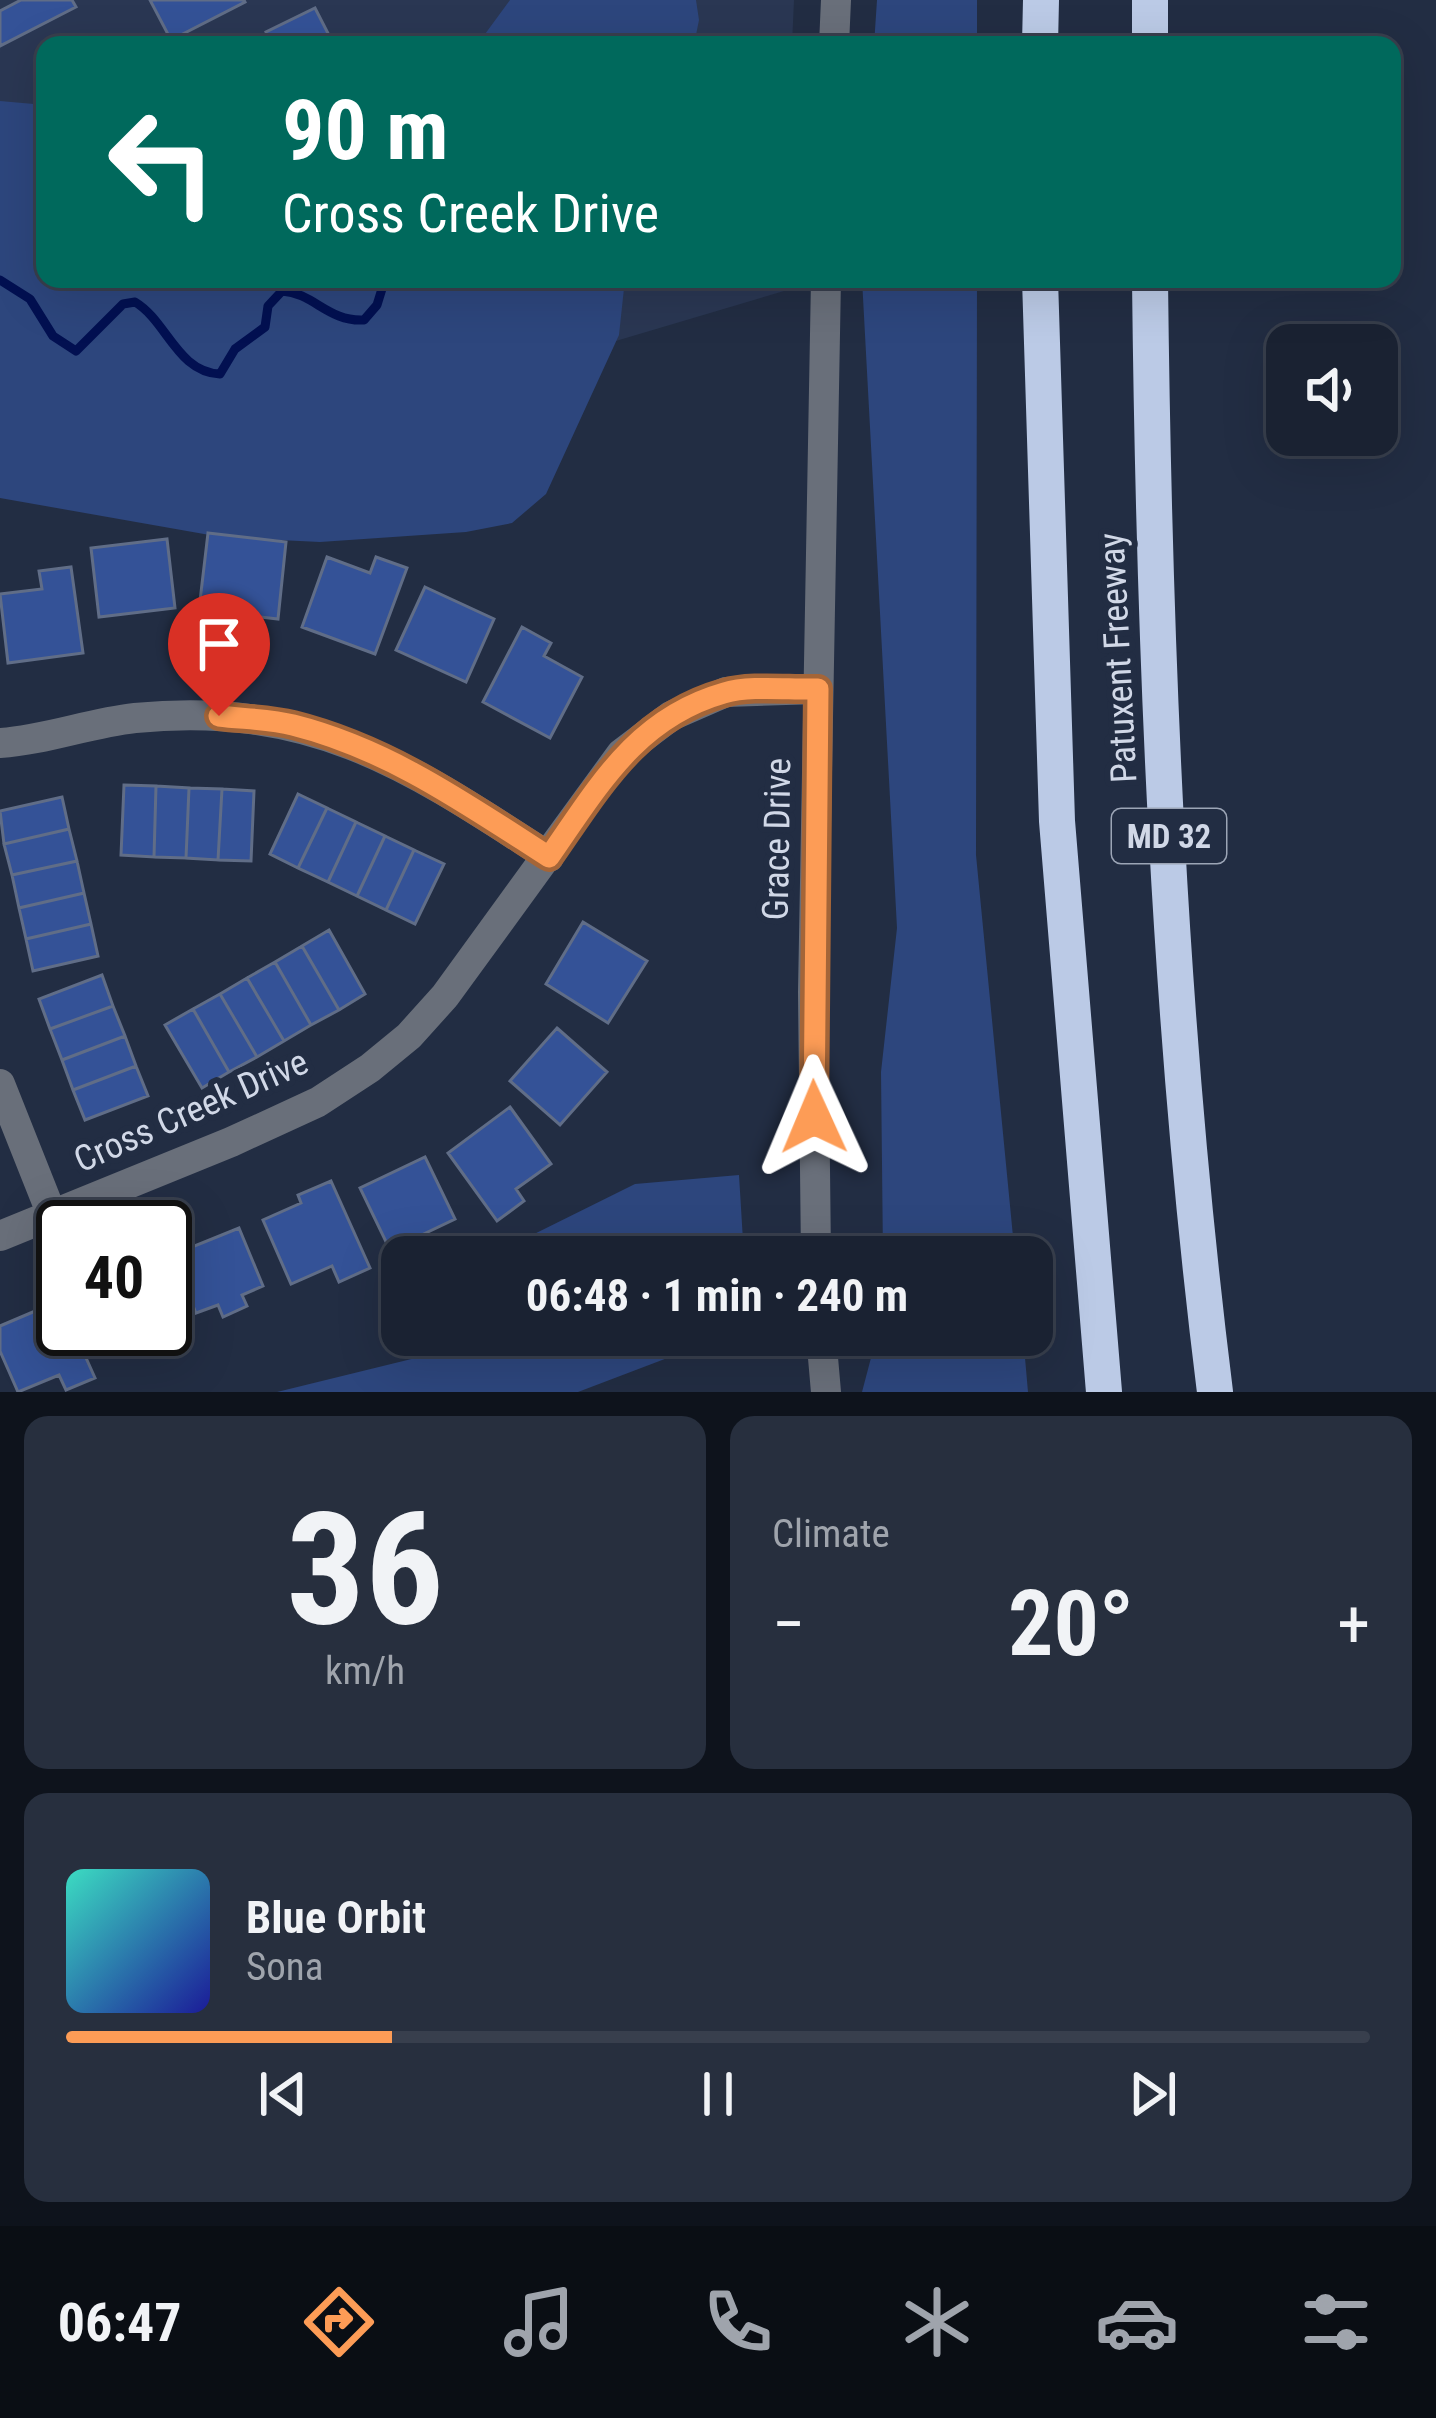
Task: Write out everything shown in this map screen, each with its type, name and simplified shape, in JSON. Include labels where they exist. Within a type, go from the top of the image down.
[{"type":"highway","points":[[1040,36],[1041,0]]},
{"type":"highway","points":[[1150,0],[1150,36]]},
{"type":"highway","name":"Patuxent Freeway","points":[[1040,288],[1057,821],[1104,1392]]},
{"type":"highway","name":"Patuxent Freeway","points":[[1150,288],[1156,608],[1168,826],[1187,1111],[1215,1392]]},
{"type":"street","points":[[834,36],[836,0]]},
{"type":"street","name":"Grace Drive","points":[[816,1236],[813,992],[826,288]]},
{"type":"street","name":"Cross Creek Drive","points":[[89,1200],[318,1102],[409,1036],[446,996],[621,754],[671,716],[726,692],[818,689]]},
{"type":"street","points":[[0,743],[62,736],[131,718],[219,716],[291,724],[420,774],[549,857]]},
{"type":"street","points":[[0,1084],[46,1200]]},
{"type":"street","name":"Cross Creek Drive","points":[[0,1236],[36,1221]]},
{"type":"street","points":[[823,1356],[826,1392]]},
{"type":"shaded area","points":[[0,0],[794,0],[792,36],[36,36],[36,288],[784,291],[343,422],[0,410]]},
{"type":"shaded area","points":[[510,0],[696,0],[699,20],[696,36],[484,36]]},
{"type":"shaded area","points":[[877,0],[977,0],[977,36],[875,36]]},
{"type":"shaded area","points":[[0,101],[36,104],[36,288],[624,288],[619,335],[546,494],[512,523],[466,532],[320,542],[221,537],[0,498]]},
{"type":"shaded area","points":[[862,288],[977,288],[976,855],[1013,1236],[883,1236],[881,1072],[897,928]]},
{"type":"shaded area","points":[[739,1175],[743,1236],[530,1236],[635,1184]]},
{"type":"shaded area","points":[[424,1356],[671,1356],[578,1392],[277,1392]]},
{"type":"shaded area","points":[[871,1356],[1025,1356],[1028,1392],[862,1392]]},
{"type":"building","points":[[21,0],[72,0],[76,7],[0,46],[0,11]]},
{"type":"building","points":[[150,0],[245,2],[179,36],[169,36]]},
{"type":"building","points":[[315,8],[329,36],[268,36],[266,32]]},
{"type":"building","points":[[208,533],[286,542],[278,619],[243,615],[245,606],[200,601]]},
{"type":"building","points":[[167,539],[175,608],[99,617],[91,548]]},
{"type":"building","points":[[327,557],[370,573],[376,557],[407,568],[375,654],[302,627]]},
{"type":"building","points":[[71,567],[83,653],[8,663],[0,594],[42,589],[39,571]]},
{"type":"building","points":[[425,587],[494,619],[466,682],[396,650]]},
{"type":"building","points":[[522,627],[551,643],[544,656],[582,677],[550,738],[483,702]]},
{"type":"building","points":[[124,785],[156,786],[154,857],[121,855]]},
{"type":"building","points":[[156,786],[189,788],[186,858],[154,857]]},
{"type":"building","points":[[189,788],[222,789],[218,860],[186,858]]},
{"type":"building","points":[[222,789],[254,791],[251,861],[218,860]]},
{"type":"building","points":[[298,794],[327,808],[298,868],[270,854]]},
{"type":"building","points":[[62,797],[69,829],[4,844],[0,811]]},
{"type":"building","points":[[327,808],[356,822],[328,882],[298,868]]},
{"type":"building","points":[[356,822],[385,836],[357,896],[328,882]]},
{"type":"building","points":[[69,829],[77,861],[12,875],[4,844]]},
{"type":"building","points":[[385,836],[414,850],[386,910],[357,896]]},
{"type":"building","points":[[414,850],[444,864],[415,924],[386,910]]},
{"type":"building","points":[[77,861],[84,893],[19,908],[12,875]]},
{"type":"building","points":[[84,893],[91,924],[26,939],[19,908]]},
{"type":"building","points":[[583,922],[647,961],[608,1023],[546,984]]},
{"type":"building","points":[[91,924],[98,956],[33,971],[26,939]]},
{"type":"building","points":[[329,930],[365,994],[339,1010],[302,946]]},
{"type":"building","points":[[302,946],[339,1010],[311,1025],[275,962]]},
{"type":"building","points":[[275,962],[311,1025],[284,1041],[247,978]]},
{"type":"building","points":[[102,975],[113,1006],[50,1029],[39,999]]},
{"type":"building","points":[[247,978],[284,1041],[257,1057],[220,994]]},
{"type":"building","points":[[220,994],[257,1057],[229,1072],[193,1009]]},
{"type":"building","points":[[113,1006],[125,1036],[62,1060],[50,1029]]},
{"type":"building","points":[[193,1009],[229,1072],[202,1088],[165,1025]]},
{"type":"building","points":[[557,1028],[607,1072],[560,1125],[510,1081]]},
{"type":"building","points":[[125,1036],[136,1066],[73,1090],[62,1060]]},
{"type":"building","points":[[136,1066],[148,1096],[85,1120],[73,1090]]},
{"type":"building","points":[[510,1107],[551,1164],[516,1189],[524,1201],[497,1221],[448,1153]]},
{"type":"building","points":[[425,1157],[455,1219],[419,1236],[383,1236],[360,1188]]},
{"type":"building","points":[[331,1181],[370,1268],[339,1282],[332,1266],[291,1284],[263,1220],[301,1203],[298,1195]]},
{"type":"building","points":[[239,1228],[263,1286],[242,1295],[247,1306],[223,1317],[218,1305],[196,1313],[192,1247]]},
{"type":"building","points":[[36,1311],[36,1356],[85,1356],[95,1378],[66,1390],[59,1375],[18,1392],[0,1351],[0,1326]]},
{"type":"waterway","points":[[0,280],[30,299],[53,336],[76,351],[123,304],[135,302],[193,365],[220,374],[235,349],[265,327],[268,306],[282,291],[340,317],[364,320],[377,305],[382,288]]},
{"type":"route","points":[[219,716],[291,724],[359,747],[420,774],[549,857],[621,754],[671,716],[726,692],[818,689],[814,1117]]}]
